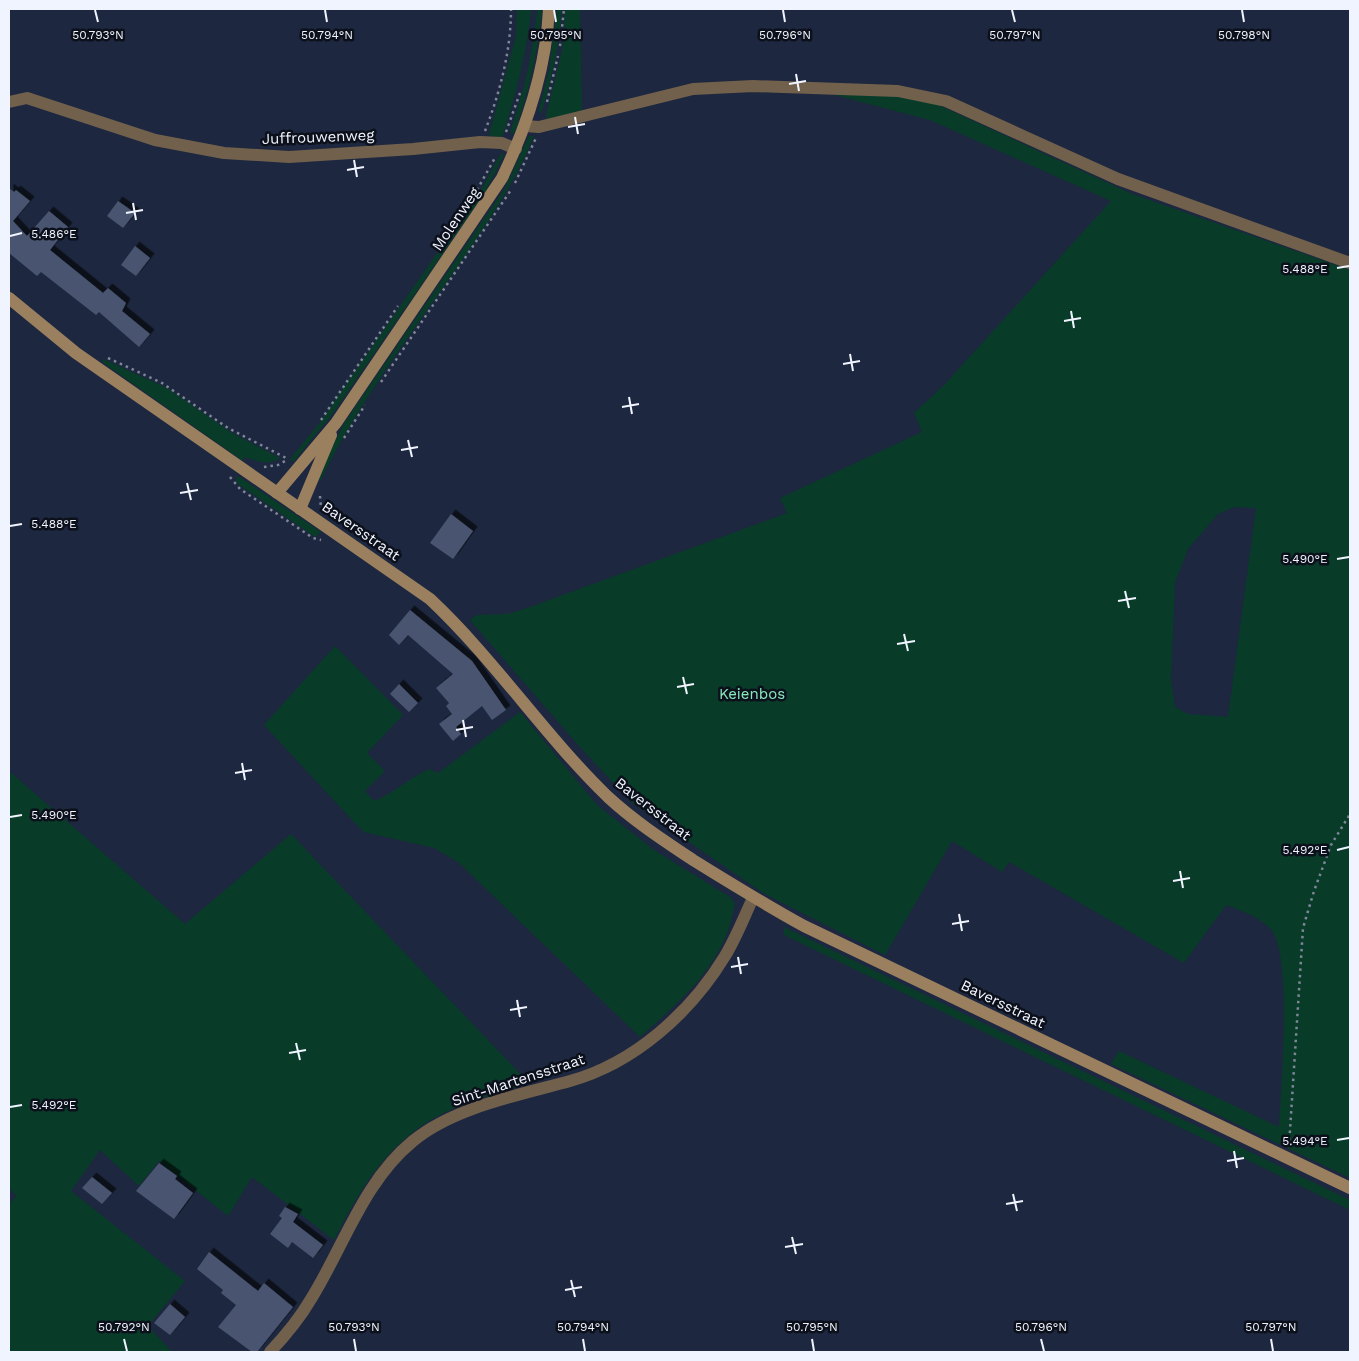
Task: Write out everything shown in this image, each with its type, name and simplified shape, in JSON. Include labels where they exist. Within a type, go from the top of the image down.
[{"type":"main road","name":"Molenweg","points":[[277,493],[336,423],[486,204],[516,149],[525,126],[544,61],[549,9]]},
{"type":"main road","name":"Baversstraat","points":[[9,298],[76,353],[430,599],[479,648],[586,774],[630,816],[656,836],[753,898],[804,926],[1288,1160],[1350,1188]]},
{"type":"main road","name":"Molenweg","points":[[300,509],[336,423]]},
{"type":"street","points":[[525,126],[539,127],[694,89],[762,86],[898,91],[946,101],[1118,179],[1350,263]]},
{"type":"street","name":"Juffrouwenweg","points":[[9,102],[26,98],[155,140],[224,153],[290,157],[413,149],[480,142],[502,143],[516,149]]},
{"type":"street","name":"Sint-Martensstraat","points":[[270,1352],[311,1299],[362,1205],[378,1179],[401,1151],[415,1139],[452,1118],[520,1094],[573,1080],[604,1068],[644,1044],[665,1028],[699,994],[726,955],[753,898]]},
{"type":"path","points":[[480,142],[500,88],[507,55],[511,9]]},
{"type":"path","points":[[475,193],[502,143],[521,91]]},
{"type":"path","points":[[379,385],[507,198],[519,177],[539,127]]},
{"type":"path","points":[[316,426],[398,306]]},
{"type":"path","points":[[106,357],[162,383],[228,428],[288,459]]},
{"type":"path","points":[[342,440],[368,400]]},
{"type":"path","points":[[262,467],[278,465],[288,459],[293,453]]},
{"type":"path","points":[[233,481],[240,489],[318,540]]},
{"type":"path","points":[[320,493],[323,511]]},
{"type":"path","points":[[1288,1160],[1303,928],[1331,844],[1350,814]]},
{"type":"green space","points":[[517,9],[531,9],[529,25],[517,88],[503,135],[499,138],[489,135],[516,36]]},
{"type":"green space","points":[[537,9],[542,9],[538,41],[524,103],[514,134],[510,132],[527,72]]},
{"type":"green space","points":[[557,9],[562,9],[559,36],[552,75],[541,114],[539,110],[549,70]]},
{"type":"green space","points":[[565,9],[580,9],[582,113],[551,121],[546,118],[546,115],[562,51]]},
{"type":"green space","name":"Keienbos","points":[[823,92],[895,95],[934,103],[1132,194],[1350,270],[1350,1178],[1111,1064],[1119,1051],[1279,1127],[1284,1025],[1282,968],[1278,946],[1272,931],[1257,918],[1226,905],[1184,963],[1009,862],[1002,872],[952,841],[885,955],[763,893],[631,802],[579,746],[470,620],[476,615],[507,614],[527,608],[787,513],[780,498],[922,432],[914,413],[944,385],[1111,201],[930,120]],"holes":[[[1234,507],[1256,508],[1228,717],[1188,714],[1175,707],[1171,681],[1175,583],[1188,549],[1218,514]]]},
{"type":"green space","points":[[529,136],[534,136],[519,169],[501,200],[369,395],[321,480],[317,479],[343,425],[505,188]]},
{"type":"green space","points":[[501,153],[504,155],[485,192],[331,416],[293,462],[290,459],[318,425],[467,210],[484,185]]},
{"type":"green space","points":[[103,359],[167,388],[232,433],[280,458],[267,462],[245,457],[243,461],[102,362]]},
{"type":"green space","points":[[238,476],[321,532],[315,537],[238,484],[236,480]]},
{"type":"green space","points":[[335,646],[403,715],[367,753],[385,771],[365,791],[374,801],[429,769],[438,773],[520,712],[597,805],[654,850],[730,897],[735,903],[723,943],[700,978],[671,1009],[640,1037],[458,862],[434,848],[364,832],[264,725]]},
{"type":"green space","points":[[9,771],[185,924],[291,834],[529,1083],[447,1111],[418,1128],[388,1155],[376,1170],[353,1204],[334,1240],[252,1177],[228,1216],[159,1161],[139,1186],[100,1150],[71,1191],[185,1281],[148,1326],[172,1352],[9,1352],[9,1205],[16,1196],[9,1188]]},
{"type":"green space","points":[[784,927],[1350,1200],[1350,1210],[784,935]]},
{"type":"building","points":[[9,188],[14,192],[16,190],[30,201],[13,221],[27,236],[49,211],[68,227],[50,250],[103,293],[108,288],[126,303],[122,311],[150,334],[139,347],[99,312],[96,315],[41,272],[37,276],[9,253]]},
{"type":"building","points":[[118,201],[135,213],[123,228],[107,216]]},
{"type":"building","points":[[135,246],[150,258],[136,276],[121,265]]},
{"type":"building","points":[[451,514],[473,531],[453,559],[430,543]]},
{"type":"building","points":[[410,610],[472,661],[506,710],[492,720],[482,706],[456,727],[461,734],[453,741],[439,724],[452,714],[446,706],[449,703],[436,688],[453,674],[408,635],[399,645],[389,635]]},
{"type":"building","points":[[399,684],[418,703],[409,712],[390,694]]},
{"type":"building","points":[[159,1163],[177,1176],[175,1179],[193,1193],[174,1219],[136,1191]]},
{"type":"building","points":[[92,1177],[112,1193],[102,1204],[82,1188]]},
{"type":"building","points":[[285,1207],[298,1214],[293,1222],[323,1245],[313,1258],[292,1242],[288,1248],[270,1234],[282,1218],[279,1216]]},
{"type":"building","points":[[209,1252],[258,1291],[264,1283],[293,1307],[257,1352],[252,1352],[218,1327],[236,1305],[221,1293],[223,1290],[197,1269]]},
{"type":"building","points":[[170,1304],[185,1317],[170,1335],[154,1323]]}]
